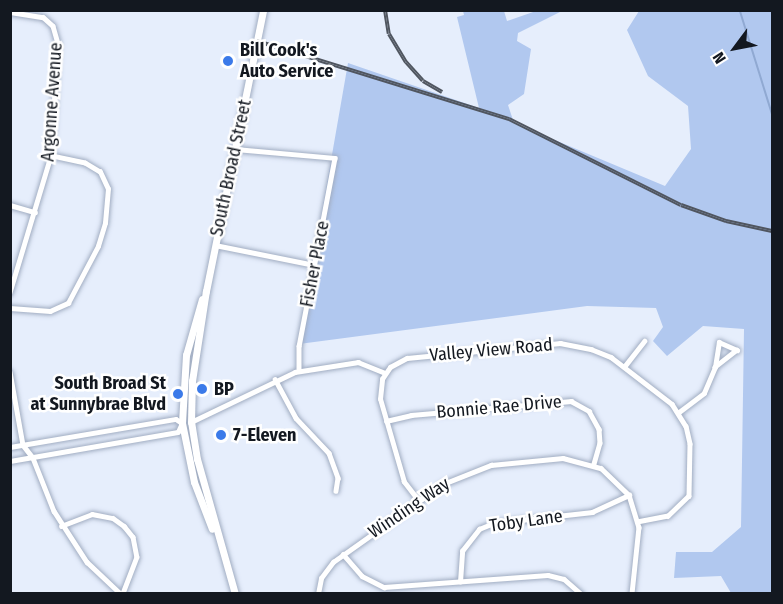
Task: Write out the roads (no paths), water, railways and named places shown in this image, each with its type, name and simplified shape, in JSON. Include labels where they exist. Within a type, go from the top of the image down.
[{"type":"main road","name":"South Broad Street","points":[[235,594],[223,555],[191,422],[195,352],[263,10]]},
{"type":"main road","name":"South Broad Street","points":[[206,291],[189,338],[182,423],[194,482],[223,555]]},
{"type":"main road","points":[[189,338],[198,340]]},
{"type":"main road","points":[[186,355],[195,352]]},
{"type":"street","name":"Argonne Avenue","points":[[10,12],[43,17],[58,37],[51,156],[10,293]]},
{"type":"street","name":"Fisher Place","points":[[235,149],[335,158],[299,346],[299,371]]},
{"type":"street","points":[[10,308],[51,311],[68,303],[94,255],[105,223],[108,189],[100,172],[86,164],[51,156]]},
{"type":"street","points":[[10,205],[35,212]]},
{"type":"street","points":[[215,244],[314,265]]},
{"type":"street","points":[[10,269],[17,271]]},
{"type":"street","points":[[624,367],[644,341]]},
{"type":"street","points":[[638,522],[668,516],[689,496],[690,444],[679,412],[704,393],[715,367],[719,342],[736,350],[715,367]]},
{"type":"street","name":"Valley View Road","points":[[385,373],[407,358],[547,343],[591,348],[624,367],[679,412]]},
{"type":"street","points":[[10,447],[176,419],[182,423],[191,422],[275,379],[299,371],[358,362],[385,373],[379,392],[386,421],[404,482],[418,500]]},
{"type":"street","points":[[10,372],[23,445],[33,458],[62,526],[87,562],[122,594],[137,557],[133,537],[124,526],[113,518],[92,514],[62,526]]},
{"type":"street","points":[[275,379],[296,417],[329,453],[338,478],[336,491]]},
{"type":"street","name":"Bonnie Rae Drive","points":[[386,421],[411,415],[571,401],[589,411],[599,429],[600,443],[594,464]]},
{"type":"street","points":[[10,461],[178,432],[182,423]]},
{"type":"street","name":"Winding Way","points":[[318,594],[324,572],[343,554],[418,500],[454,478],[491,465],[563,458],[594,464],[616,478],[629,495],[638,522],[632,594]]},
{"type":"street","name":"Toby Lane","points":[[460,582],[462,551],[479,528],[494,523],[592,512],[629,495]]},
{"type":"street","points":[[343,554],[362,576],[384,587],[549,575],[564,579],[581,594]]},
{"type":"waterway","points":[[740,10],[772,113]]},
{"type":"railway","points":[[385,10],[389,34],[406,62],[423,81],[442,92]]},
{"type":"railway","points":[[257,41],[509,119],[681,205],[726,221],[772,231]]},
{"type":"place","name":"Bill Cook's Auto Service","points":[[228,61]]},
{"type":"place","name":"BP","points":[[202,389]]},
{"type":"place","name":"South Broad St at Sunnybrae Blvd","points":[[178,394]]},
{"type":"place","name":"7-Eleven","points":[[221,435]]}]
